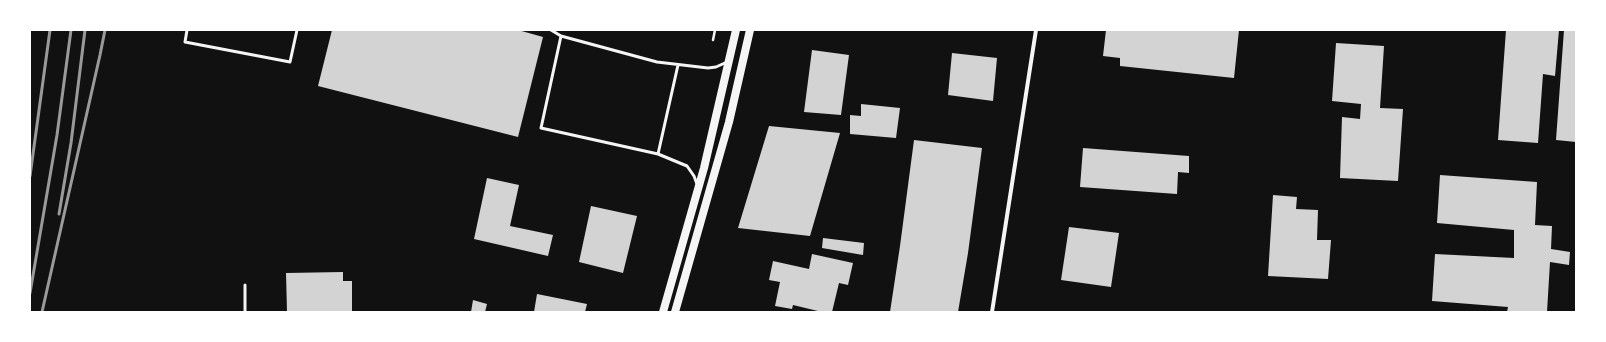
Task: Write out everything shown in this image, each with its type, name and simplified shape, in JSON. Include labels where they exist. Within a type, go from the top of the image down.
[{"type":"main road","points":[[663,312],[698,189],[736,30]]},
{"type":"main road","points":[[675,312],[729,122],[750,30]]},
{"type":"street","points":[[992,312],[1036,30]]},
{"type":"lane","points":[[187,30],[185,42],[290,62],[297,30]]},
{"type":"lane","points":[[551,30],[561,36],[658,62],[708,68],[716,67],[729,61]]},
{"type":"lane","points":[[561,36],[541,128],[658,154],[687,166],[694,176],[698,189]]},
{"type":"lane","points":[[658,154],[678,65]]},
{"type":"lane","points":[[245,285],[245,312]]},
{"type":"path","points":[[713,44],[715,30]]},
{"type":"building","points":[[332,30],[518,30],[543,37],[518,137],[318,86]]},
{"type":"building","points":[[1106,30],[1239,30],[1234,78],[1120,66],[1120,58],[1103,56]]},
{"type":"building","points":[[1506,30],[1559,30],[1555,76],[1543,74],[1538,143],[1498,140]]},
{"type":"building","points":[[1564,30],[1576,30],[1576,142],[1556,140]]},
{"type":"building","points":[[1336,43],[1384,46],[1380,108],[1403,109],[1398,181],[1340,178],[1342,117],[1360,119],[1361,104],[1332,101]]},
{"type":"building","points":[[812,50],[849,55],[841,115],[804,112]]},
{"type":"building","points":[[952,53],[997,58],[993,101],[948,95]]},
{"type":"building","points":[[861,104],[900,108],[896,138],[850,134],[850,115],[861,116]]},
{"type":"building","points":[[769,126],[840,133],[810,236],[738,228]]},
{"type":"building","points":[[914,140],[982,148],[968,253],[958,312],[890,312]]},
{"type":"building","points":[[1083,148],[1189,156],[1189,173],[1178,172],[1177,194],[1080,187]]},
{"type":"building","points":[[1440,175],[1537,182],[1535,225],[1552,226],[1551,249],[1570,252],[1569,265],[1550,262],[1547,312],[1507,312],[1508,307],[1432,301],[1435,254],[1514,258],[1514,230],[1437,223]]},
{"type":"building","points":[[487,178],[519,185],[510,226],[553,235],[548,256],[474,239]]},
{"type":"building","points":[[1273,195],[1297,197],[1296,209],[1318,210],[1317,240],[1331,240],[1328,279],[1268,276]]},
{"type":"building","points":[[591,206],[637,216],[623,273],[579,262]]},
{"type":"building","points":[[1069,227],[1119,233],[1111,287],[1061,280]]},
{"type":"building","points":[[823,238],[864,243],[863,255],[822,248]]},
{"type":"building","points":[[812,254],[853,263],[848,285],[839,283],[832,312],[822,312],[793,305],[792,309],[775,306],[780,282],[769,280],[773,261],[809,269]]},
{"type":"building","points":[[343,272],[343,281],[352,281],[352,312],[287,312],[286,273]]},
{"type":"building","points":[[537,294],[587,304],[585,312],[534,312]]},
{"type":"building","points":[[473,300],[487,304],[485,312],[471,312]]},
{"type":"railway","points":[[30,176],[50,30]]},
{"type":"railway","points":[[30,293],[57,135],[71,30]]},
{"type":"railway","points":[[59,214],[71,143],[85,30]]},
{"type":"railway","points":[[42,312],[105,30]]}]
